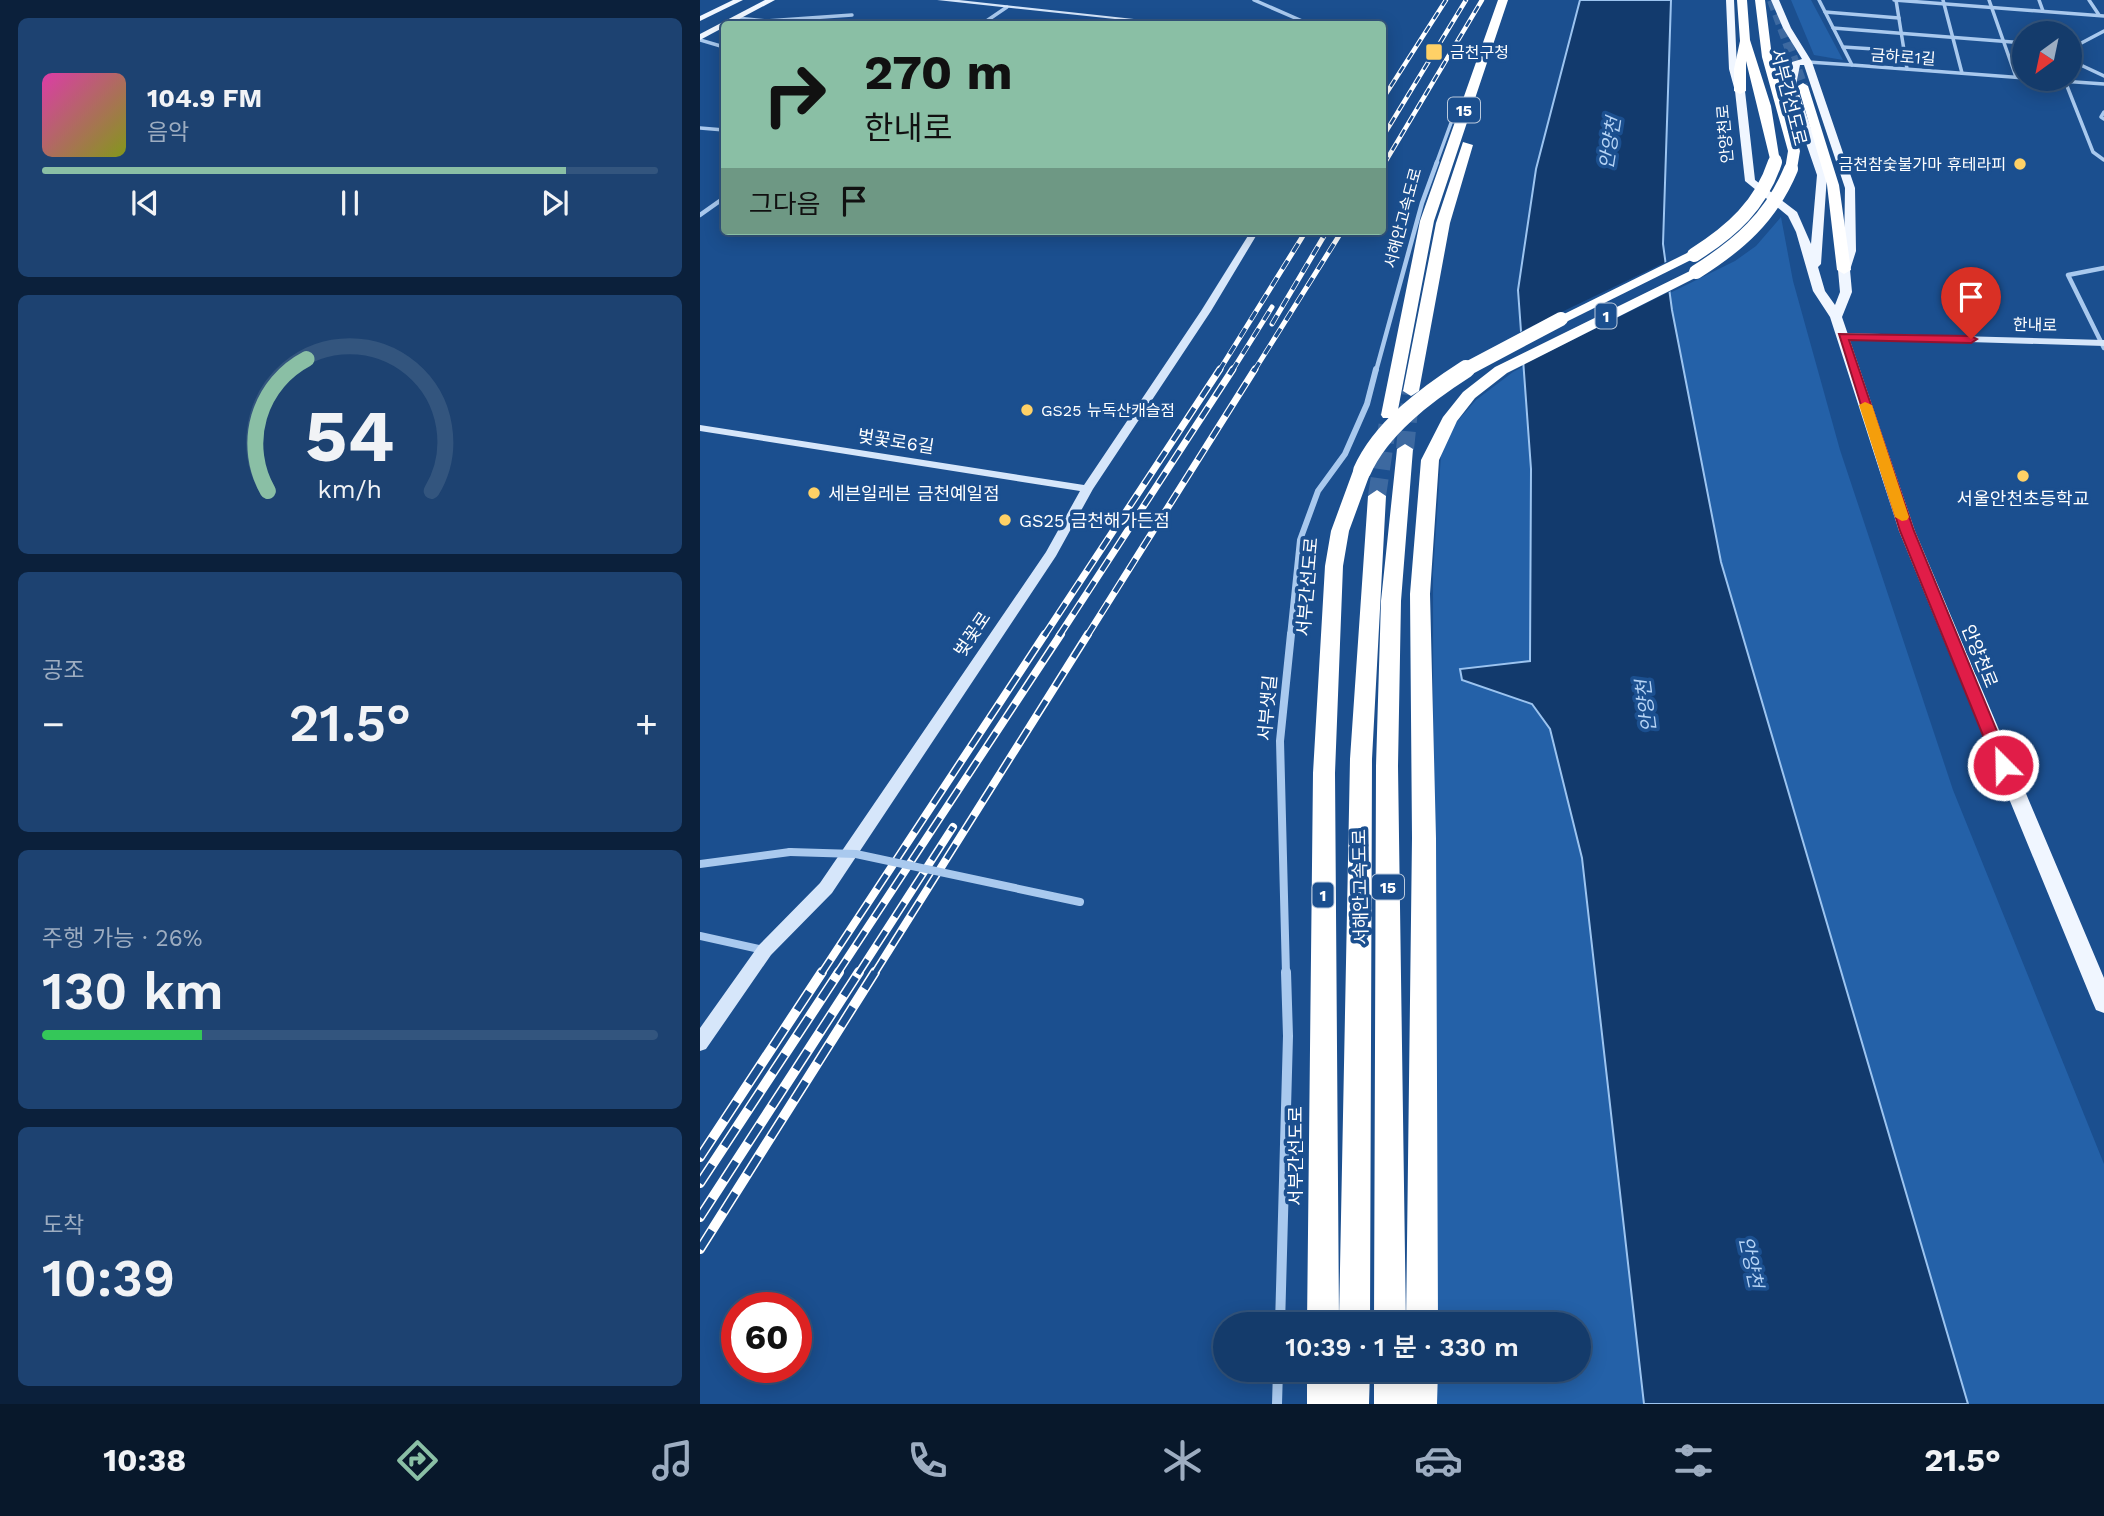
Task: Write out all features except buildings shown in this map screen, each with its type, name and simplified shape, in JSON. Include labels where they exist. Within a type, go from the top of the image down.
[{"type":"highway","name":"서해안고속도로","points":[[1389,415],[1427,221],[1503,0]]},
{"type":"highway","name":"15","points":[[1411,390],[1443,223],[1514,0]]},
{"type":"highway","name":"서부간선도로","points":[[1323,1312],[1324,773],[1334,566],[1340,531],[1367,458],[1394,426],[1443,382],[1472,363],[1720,239],[1756,205],[1766,189],[1776,159],[1755,69],[1745,40],[1742,0]]},
{"type":"highway","name":"1","points":[[1752,0],[1755,69]]},
{"type":"highway","name":"서부간선도로","points":[[1422,1312],[1424,838],[1420,594],[1430,460],[1449,420],[1469,395],[1516,359],[1696,272],[1726,254],[1774,209],[1791,169],[1794,151],[1767,57],[1760,0]]},
{"type":"highway","name":"1","points":[[1772,72],[1775,56],[1769,3],[1774,0]]},
{"type":"highway","points":[[1740,90],[1739,69],[1745,40]]},
{"type":"highway","points":[[1803,86],[1833,185],[1844,270]]},
{"type":"highway","name":"서해안고속도로","points":[[1390,1312],[1387,752],[1391,601],[1405,449]]},
{"type":"highway","name":"서해안고속도로","points":[[1354,1312],[1361,759],[1377,496]]},
{"type":"highway","points":[[1323,1382],[1323,1404]]},
{"type":"highway","points":[[1353,1404],[1354,1382]]},
{"type":"highway","points":[[1390,1382],[1390,1404]]},
{"type":"highway","points":[[1421,1404],[1422,1382]]},
{"type":"main road","points":[[701,19],[738,0]]},
{"type":"main road","points":[[732,21],[771,0]]},
{"type":"main road","name":"안양천로","points":[[1730,0],[1733,69],[1740,90],[1750,181],[1793,214],[1819,291],[1836,317],[1843,336],[1907,531],[2104,1003]]},
{"type":"main road","points":[[1774,0],[1808,62],[1850,188],[1850,251],[1844,270],[1846,292],[1836,317]]},
{"type":"main road","points":[[700,39],[721,27]]},
{"type":"main road","points":[[1808,62],[1796,62],[1791,85],[1822,174],[1814,271]]},
{"type":"street","points":[[940,0],[1147,21]]},
{"type":"street","points":[[1254,0],[1302,21]]},
{"type":"street","name":"금하로1길","points":[[1819,0],[1852,65],[2012,78]]},
{"type":"street","points":[[1907,69],[1896,0],[2102,16]]},
{"type":"street","points":[[1989,0],[2012,66]]},
{"type":"street","points":[[2039,0],[2043,11]]},
{"type":"street","points":[[2089,0],[2102,16]]},
{"type":"street","points":[[1944,2],[1962,73]]},
{"type":"street","points":[[986,21],[1007,7]]},
{"type":"street","points":[[1825,12],[1899,18]]},
{"type":"street","points":[[737,18],[764,21],[852,15]]},
{"type":"street","points":[[1833,28],[2012,42]]},
{"type":"street","points":[[2082,42],[2104,31]]},
{"type":"street","points":[[700,39],[721,46]]},
{"type":"street","points":[[1843,47],[1905,51]]},
{"type":"street","points":[[1808,62],[1852,65]]},
{"type":"street","points":[[2082,66],[2104,76]]},
{"type":"street","points":[[2082,82],[2104,84]]},
{"type":"street","points":[[2069,91],[2093,152],[2104,160]]},
{"type":"street","points":[[2104,112],[2101,117],[2104,119]]},
{"type":"street","name":"서부샛길","points":[[1280,1312],[1288,1036],[1280,741],[1300,540],[1318,491],[1345,454],[1367,404],[1422,203],[1451,123]]},
{"type":"street","points":[[713,129],[721,124]]},
{"type":"street","points":[[700,128],[721,130]]},
{"type":"street","points":[[700,215],[721,200]]},
{"type":"street","name":"벚꽃로","points":[[700,1043],[765,950],[826,888],[1052,553],[1087,489],[1206,312],[1253,235]]},
{"type":"street","points":[[2103,345],[2068,275],[2104,268]]},
{"type":"street","name":"한내로","points":[[1843,336],[2103,345]]},
{"type":"street","name":"벚꽃로6길","points":[[700,428],[1087,489]]},
{"type":"street","points":[[700,864],[790,852],[856,854],[1080,902]]},
{"type":"street","points":[[700,936],[765,950]]},
{"type":"street","points":[[1278,1382],[1278,1404]]},
{"type":"shaded area","points":[[1791,0],[1811,0],[1843,60],[1814,55]]},
{"type":"shaded area","points":[[1781,217],[1793,281],[1840,450],[1953,790],[2104,1164],[2104,1404],[1434,1404],[1434,1382],[1591,1382],[1591,1312],[1434,1312],[1433,573],[1441,455],[1454,425],[1476,400],[1513,372],[1735,261],[1756,246]]},
{"type":"water","name":"안양천","points":[[1580,0],[1671,0],[1663,244],[1672,310],[1721,562],[1968,1404],[1644,1404],[1582,858],[1550,729],[1532,704],[1462,680],[1460,669],[1530,661],[1531,469],[1518,290],[1536,169]]},
{"type":"pier","points":[[1668,261],[1673,290],[1520,366],[1518,333]]},
{"type":"tunnel","points":[[1772,0],[1803,86]]},
{"type":"tunnel","points":[[1405,449],[1411,391]]},
{"type":"tunnel","points":[[1377,496],[1389,415]]},
{"type":"railway","points":[[1386,94],[1446,0]]},
{"type":"railway","points":[[1386,131],[1466,0]]},
{"type":"railway","points":[[1386,161],[1482,0]]},
{"type":"railway","points":[[1219,371],[1304,235]]},
{"type":"railway","points":[[1272,324],[1325,235]]},
{"type":"railway","points":[[1254,371],[1339,235]]},
{"type":"railway","points":[[1232,371],[1272,307]]},
{"type":"railway","points":[[1044,636],[1220,369]]},
{"type":"railway","points":[[1059,636],[1233,369]]},
{"type":"railway","points":[[1087,636],[1255,369]]},
{"type":"railway","points":[[821,974],[1045,634]]},
{"type":"railway","points":[[837,974],[1061,634]]},
{"type":"railway","points":[[874,974],[1088,634]]},
{"type":"railway","points":[[858,974],[953,827]]},
{"type":"railway","points":[[700,1157],[822,972]]},
{"type":"railway","points":[[700,1183],[839,972]]},
{"type":"railway","points":[[700,1217],[859,972]]},
{"type":"railway","points":[[700,1249],[875,972]]},
{"type":"slow traffic","points":[[1865,405],[1902,517]]},
{"type":"place","name":"금천구청","points":[[1434,52]]},
{"type":"place","name":"금천참숯불가마 휴테라피","points":[[2020,164]]},
{"type":"place","name":"GS25 뉴독산캐슬점","points":[[1027,410]]},
{"type":"place","name":"서울안천초등학교","points":[[2023,476]]},
{"type":"place","name":"세븐일레븐 금천예일점","points":[[814,493]]},
{"type":"place","name":"GS25 금천해가든점","points":[[1005,520]]},
{"type":"route","points":[[1971,339],[1843,336],[1907,531],[2003,765]]}]
